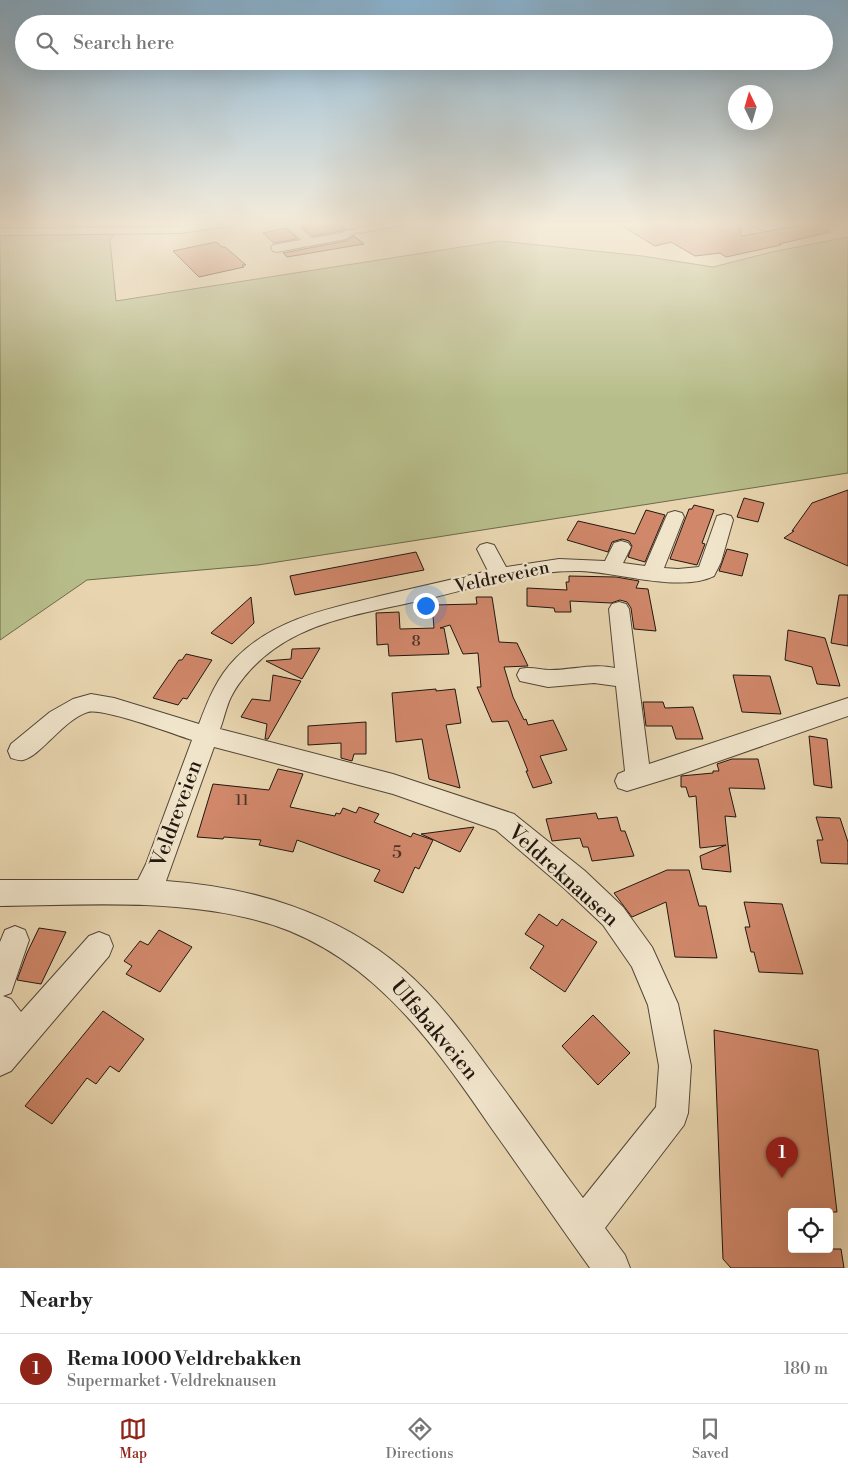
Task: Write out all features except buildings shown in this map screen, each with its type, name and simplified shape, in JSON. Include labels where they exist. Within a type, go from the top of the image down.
[{"type":"street","points":[[652,573],[675,517]]},
{"type":"street","name":"Veldreveien","points":[[146,893],[159,866],[221,694],[243,664],[266,644],[295,628],[327,616],[500,575],[559,565],[570,564],[689,576],[702,574],[707,571],[711,562],[724,520]]},
{"type":"street","points":[[611,569],[621,547]]},
{"type":"street","points":[[487,549],[500,575]]},
{"type":"street","points":[[619,609],[628,682],[633,779],[848,707]]},
{"type":"street","points":[[528,675],[545,679],[605,674],[620,677],[628,682]]},
{"type":"street","points":[[20,751],[58,718],[81,705],[91,703],[205,735]]},
{"type":"street","name":"Veldreknausen","points":[[205,735],[394,784],[505,822],[575,880],[613,916],[642,957],[663,1004],[675,1066],[672,1113],[583,1228]]},
{"type":"street","name":"Ulfsbakveien","points":[[0,893],[146,893],[190,896],[258,908],[293,920],[338,941],[376,965],[413,999],[466,1064],[612,1268]]},
{"type":"street","points":[[0,982],[15,940]]},
{"type":"street","points":[[0,1060],[99,946]]},
{"type":"street","points":[[0,1010],[20,1036]]},
{"type":"green space","points":[[0,281],[114,281],[116,301],[243,281],[848,281],[848,473],[258,565],[87,580],[0,640]]},
{"type":"place","name":"Rema 1000 Veldrebakken","points":[[782,1178]]}]
